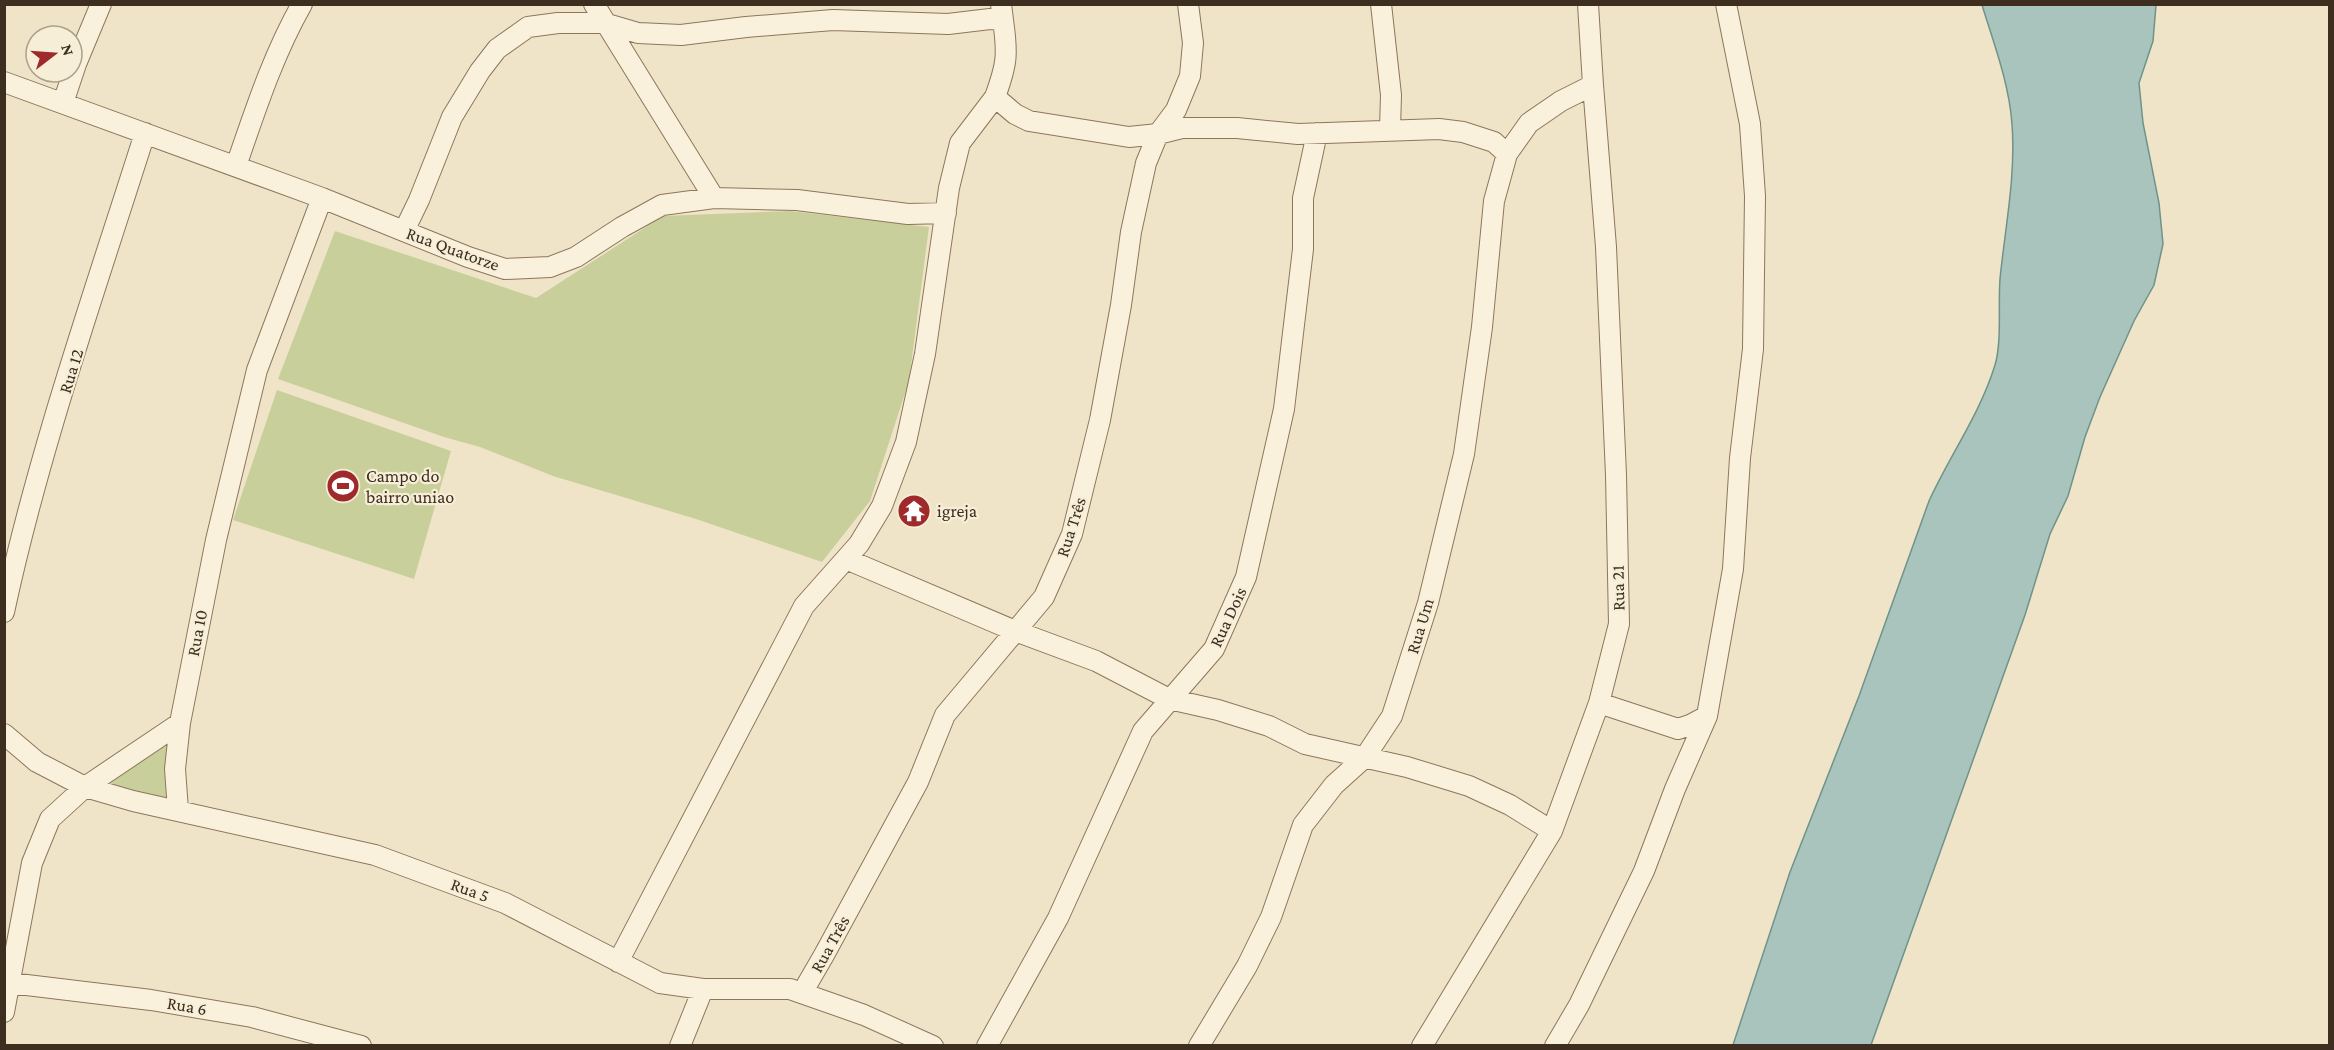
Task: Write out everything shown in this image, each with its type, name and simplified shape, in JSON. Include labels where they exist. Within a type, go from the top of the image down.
[{"type":"street","points":[[63,103],[76,64],[101,4]]},
{"type":"street","points":[[236,166],[263,88],[302,4]]},
{"type":"street","points":[[594,4],[714,198]]},
{"type":"street","name":"Rua Três","points":[[802,993],[918,782],[945,715],[1044,597],[1072,534],[1100,420],[1121,305],[1131,232],[1146,164],[1158,134],[1176,110],[1190,76],[1193,44],[1188,4]]},
{"type":"street","points":[[1381,4],[1391,95],[1390,129]]},
{"type":"street","name":"Rua 21","points":[[1422,1046],[1551,831],[1599,703],[1619,624],[1616,475],[1606,247],[1588,4]]},
{"type":"street","points":[[1555,1046],[1579,1005],[1644,871],[1675,789],[1707,716],[1734,569],[1740,458],[1753,349],[1755,196],[1750,124],[1726,4]]},
{"type":"street","points":[[404,231],[452,117],[480,70],[497,49],[528,27],[558,23],[604,23],[638,33],[681,35],[833,20],[948,24],[990,19],[1002,12],[1007,48],[1006,65],[995,97],[960,143],[949,188],[925,354],[906,442],[882,506],[859,544],[804,606],[618,962]]},
{"type":"street","name":"Rua Quatorze","points":[[4,81],[322,198],[468,257],[505,269],[550,267],[576,257],[622,227],[662,205],[714,198],[797,200],[908,214],[946,213]]},
{"type":"street","name":"Rua Um","points":[[1199,1046],[1246,966],[1271,917],[1303,825],[1334,785],[1365,757],[1392,716],[1428,603],[1464,454],[1482,327],[1494,201],[1507,154],[1529,123],[1561,101],[1593,84]]},
{"type":"street","points":[[995,97],[1015,114],[1029,121],[1129,137],[1158,134],[1182,128],[1237,128],[1298,134],[1439,129],[1463,132],[1494,142],[1507,154]]},
{"type":"street","name":"Rua 12","points":[[4,612],[45,457],[145,133]]},
{"type":"street","name":"Rua Dois","points":[[987,1046],[1058,918],[1143,731],[1169,699],[1195,674],[1214,649],[1246,577],[1284,409],[1303,249],[1303,198],[1317,133]]},
{"type":"street","name":"Rua 10","points":[[178,810],[175,769],[180,723],[216,540],[257,370],[322,198]]},
{"type":"street","points":[[846,559],[1015,631],[1096,661],[1169,699],[1218,710],[1269,726],[1305,744],[1365,757],[1469,786],[1510,805],[1551,831]]},
{"type":"street","points":[[1599,703],[1678,729],[1707,716]]},
{"type":"street","points":[[4,1012],[32,863],[50,819],[85,787],[180,723]]},
{"type":"street","name":"Rua 5","points":[[4,734],[37,762],[85,787],[133,801],[375,855],[505,903],[660,983],[703,989],[790,989],[864,1015],[933,1046]]},
{"type":"street","name":"Rua 6","points":[[10,983],[151,1000],[252,1017],[361,1046]]},
{"type":"street","points":[[680,1046],[703,989]]},
{"type":"green space","points":[[790,211],[929,227],[909,381],[870,501],[822,562],[696,519],[553,476],[480,447],[444,437],[278,379],[335,231],[536,298],[663,216]]},
{"type":"green space","name":"Campo do bairro uniao","points":[[277,390],[451,451],[414,579],[233,520]]},
{"type":"green space","points":[[173,732],[174,805],[97,784]]},
{"type":"water","points":[[1982,5],[2156,5],[2153,41],[2139,83],[2143,123],[2159,203],[2163,244],[2154,285],[2134,321],[2085,437],[2068,496],[2050,534],[2025,615],[1871,1045],[1733,1045],[1790,872],[1859,696],[1929,501],[1973,417],[1995,365],[1999,334],[2000,279],[2013,163],[2013,143],[2008,94]]},
{"type":"place","name":"Campo do bairro uniao","points":[[343,486]]},
{"type":"place","name":"igreja","points":[[914,511]]}]
